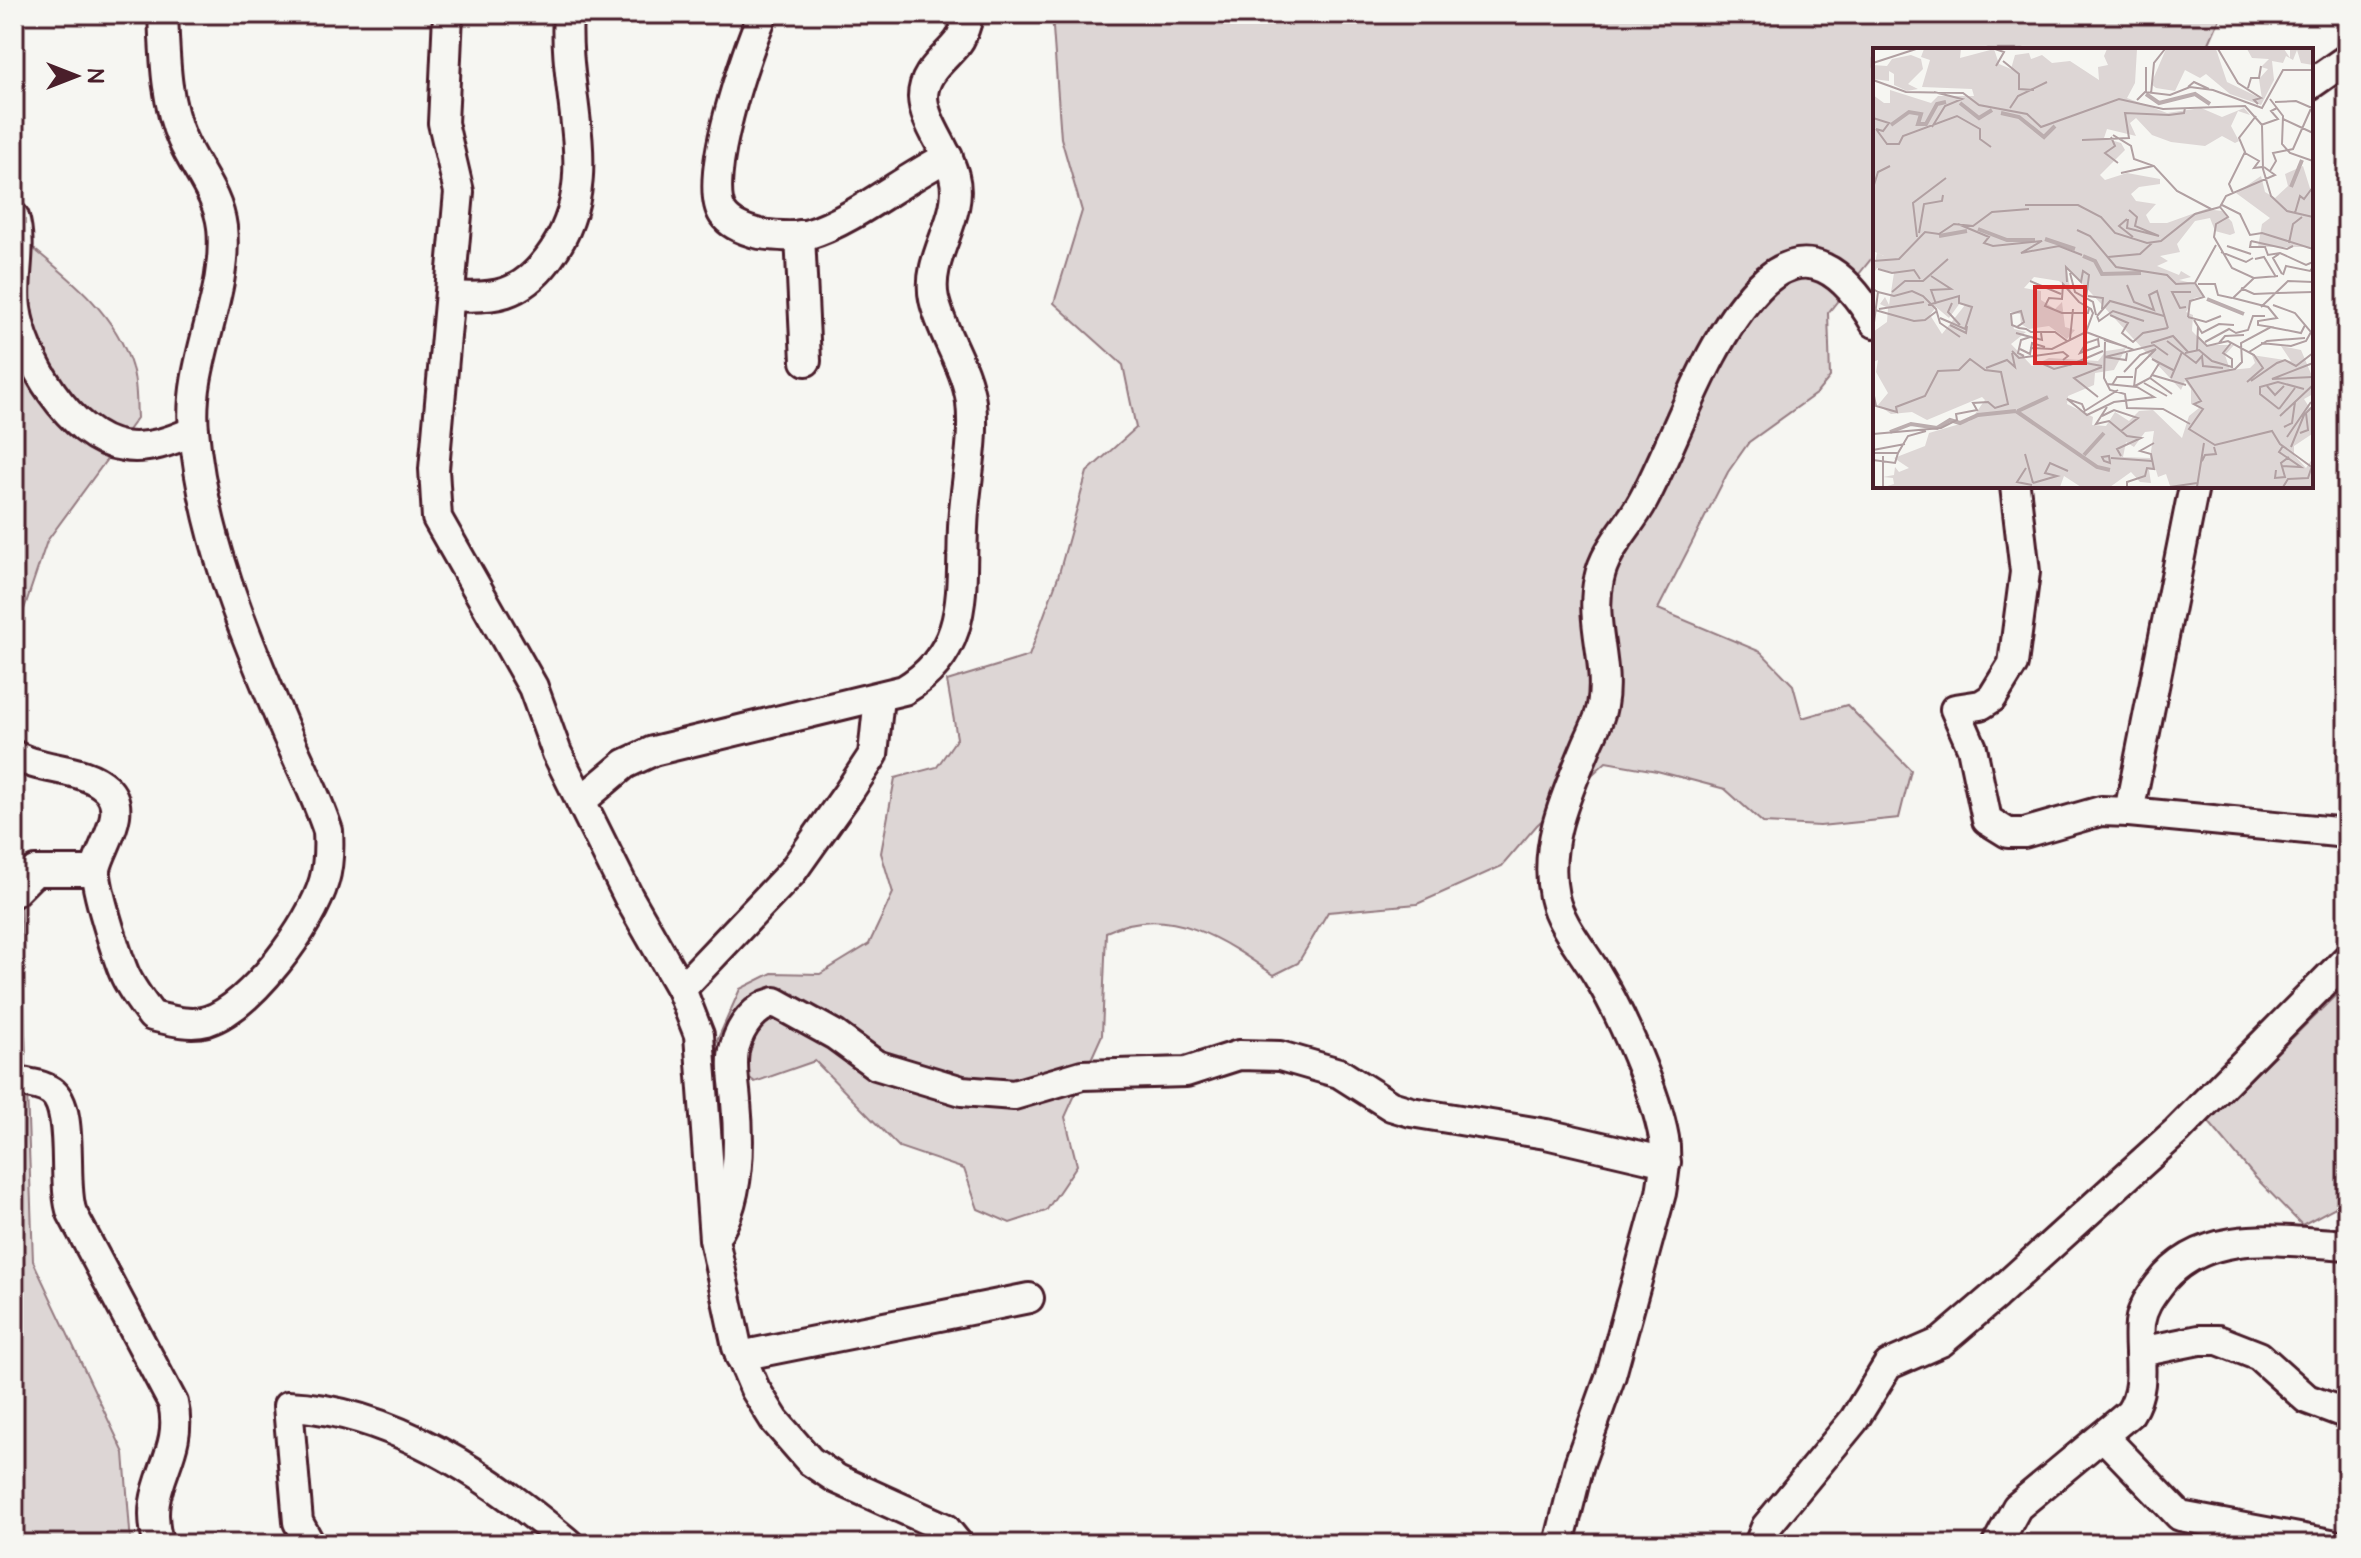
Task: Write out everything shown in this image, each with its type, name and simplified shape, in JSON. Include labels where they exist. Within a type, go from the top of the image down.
[{"type":"street","points":[[14,755],[106,788],[115,810],[95,871],[125,974],[136,996],[152,1016],[179,1023],[216,1017],[250,994],[311,910],[324,883],[329,860],[328,831],[317,797],[232,599],[212,529],[194,431],[193,405],[223,254],[222,224],[212,191],[181,138],[165,69],[163,14]]},
{"type":"street","points":[[448,14],[443,123],[459,192],[434,469],[437,518],[533,687],[557,753],[629,898],[681,989],[699,1035],[714,1239],[740,1356],[775,1421],[810,1461],[837,1479],[945,1528],[958,1544]]},
{"type":"street","points":[[451,296],[490,298],[519,286],[542,268],[570,223],[579,195],[580,162],[569,63],[568,14]]},
{"type":"street","points":[[763,14],[738,78],[723,147],[717,197],[723,213],[734,224],[777,236],[800,235],[830,226],[948,157]]},
{"type":"street","points":[[581,801],[625,764],[653,751],[904,690],[921,680],[940,659],[956,625],[963,596],[961,550],[972,431],[971,401],[963,368],[934,299],[937,264],[957,202],[955,177],[925,112],[923,96],[925,83],[937,63],[959,41],[969,14]]},
{"type":"street","points":[[2313,83],[2347,59]]},
{"type":"street","points":[[14,217],[18,322],[33,360],[65,408],[89,430],[112,444],[126,447],[156,445],[194,431]]},
{"type":"street","points":[[800,235],[806,361]]},
{"type":"street","points":[[1559,1544],[1579,1464],[1611,1375],[1658,1204],[1666,1162],[1664,1138],[1653,1103],[1614,1006],[1555,899],[1552,846],[1557,821],[1602,707],[1604,684],[1596,627],[1599,578],[1603,563],[1660,469],[1723,337],[1760,286],[1788,264],[1825,268],[1840,277],[1873,320]]},
{"type":"street","points":[[2015,488],[2025,572],[2013,664],[1992,698],[1981,705],[1955,709],[1972,748],[1981,806],[1987,820],[2008,833],[2024,833],[2101,811],[2129,812],[2347,833]]},
{"type":"street","points":[[2129,812],[2194,488]]},
{"type":"street","points":[[681,989],[792,872],[848,793],[873,755],[879,697]]},
{"type":"street","points":[[14,892],[35,871],[95,871]]},
{"type":"street","points":[[1759,1544],[1766,1527],[1805,1475],[1854,1420],[1888,1365],[1941,1342],[1996,1295],[2177,1131],[2347,959]]},
{"type":"street","points":[[714,1239],[727,1216],[737,1151],[735,1046],[754,1012],[775,1002],[835,1035],[876,1065],[962,1091],[1014,1095],[1082,1075],[1186,1072],[1239,1055],[1280,1056],[1339,1073],[1391,1106],[1411,1112],[1546,1134],[1666,1162]]},
{"type":"street","points":[[14,1081],[52,1092],[60,1103],[69,1205],[173,1403],[177,1418],[174,1439],[152,1505],[153,1525],[159,1544]]},
{"type":"street","points":[[1997,1544],[2017,1507],[2130,1413],[2139,1399],[2140,1322],[2147,1302],[2168,1272],[2202,1249],[2247,1240],[2347,1245]]},
{"type":"street","points":[[740,1356],[1029,1298]]},
{"type":"street","points":[[2140,1352],[2199,1340],[2218,1340],[2259,1356],[2307,1399],[2347,1414]]},
{"type":"street","points":[[310,1544],[298,1522],[288,1406],[311,1407],[368,1421],[425,1445],[473,1473],[569,1544]]},
{"type":"street","points":[[2103,1436],[2180,1516],[2331,1544]]},
{"type":"shaded area","points":[[1052,14],[2222,14],[2207,48],[1873,48],[1873,257],[1828,313],[1830,377],[1817,393],[1749,442],[1728,472],[1658,609],[1761,652],[1793,685],[1802,718],[1847,705],[1911,770],[1899,818],[1820,826],[1763,823],[1725,789],[1657,771],[1606,762],[1537,825],[1502,866],[1417,904],[1328,912],[1298,963],[1274,975],[1215,938],[1174,923],[1152,921],[1129,924],[1106,932],[1102,1035],[1065,1117],[1077,1165],[1046,1211],[1010,1223],[978,1209],[964,1169],[899,1147],[815,1061],[755,1082],[713,1050],[740,989],[772,973],[820,974],[869,944],[893,893],[881,853],[895,778],[937,767],[957,738],[947,681],[1029,656],[1058,577],[1087,472],[1136,428],[1123,365],[1054,303],[1082,211],[1061,138]]},
{"type":"shaded area","points":[[14,233],[84,292],[113,327],[134,374],[137,418],[47,541],[14,639]]},
{"type":"shaded area","points":[[14,720],[33,1261],[124,1453],[131,1544],[14,1544]]},
{"type":"shaded area","points":[[2347,984],[2347,1201],[2302,1225],[2255,1177],[2208,1121]]}]
